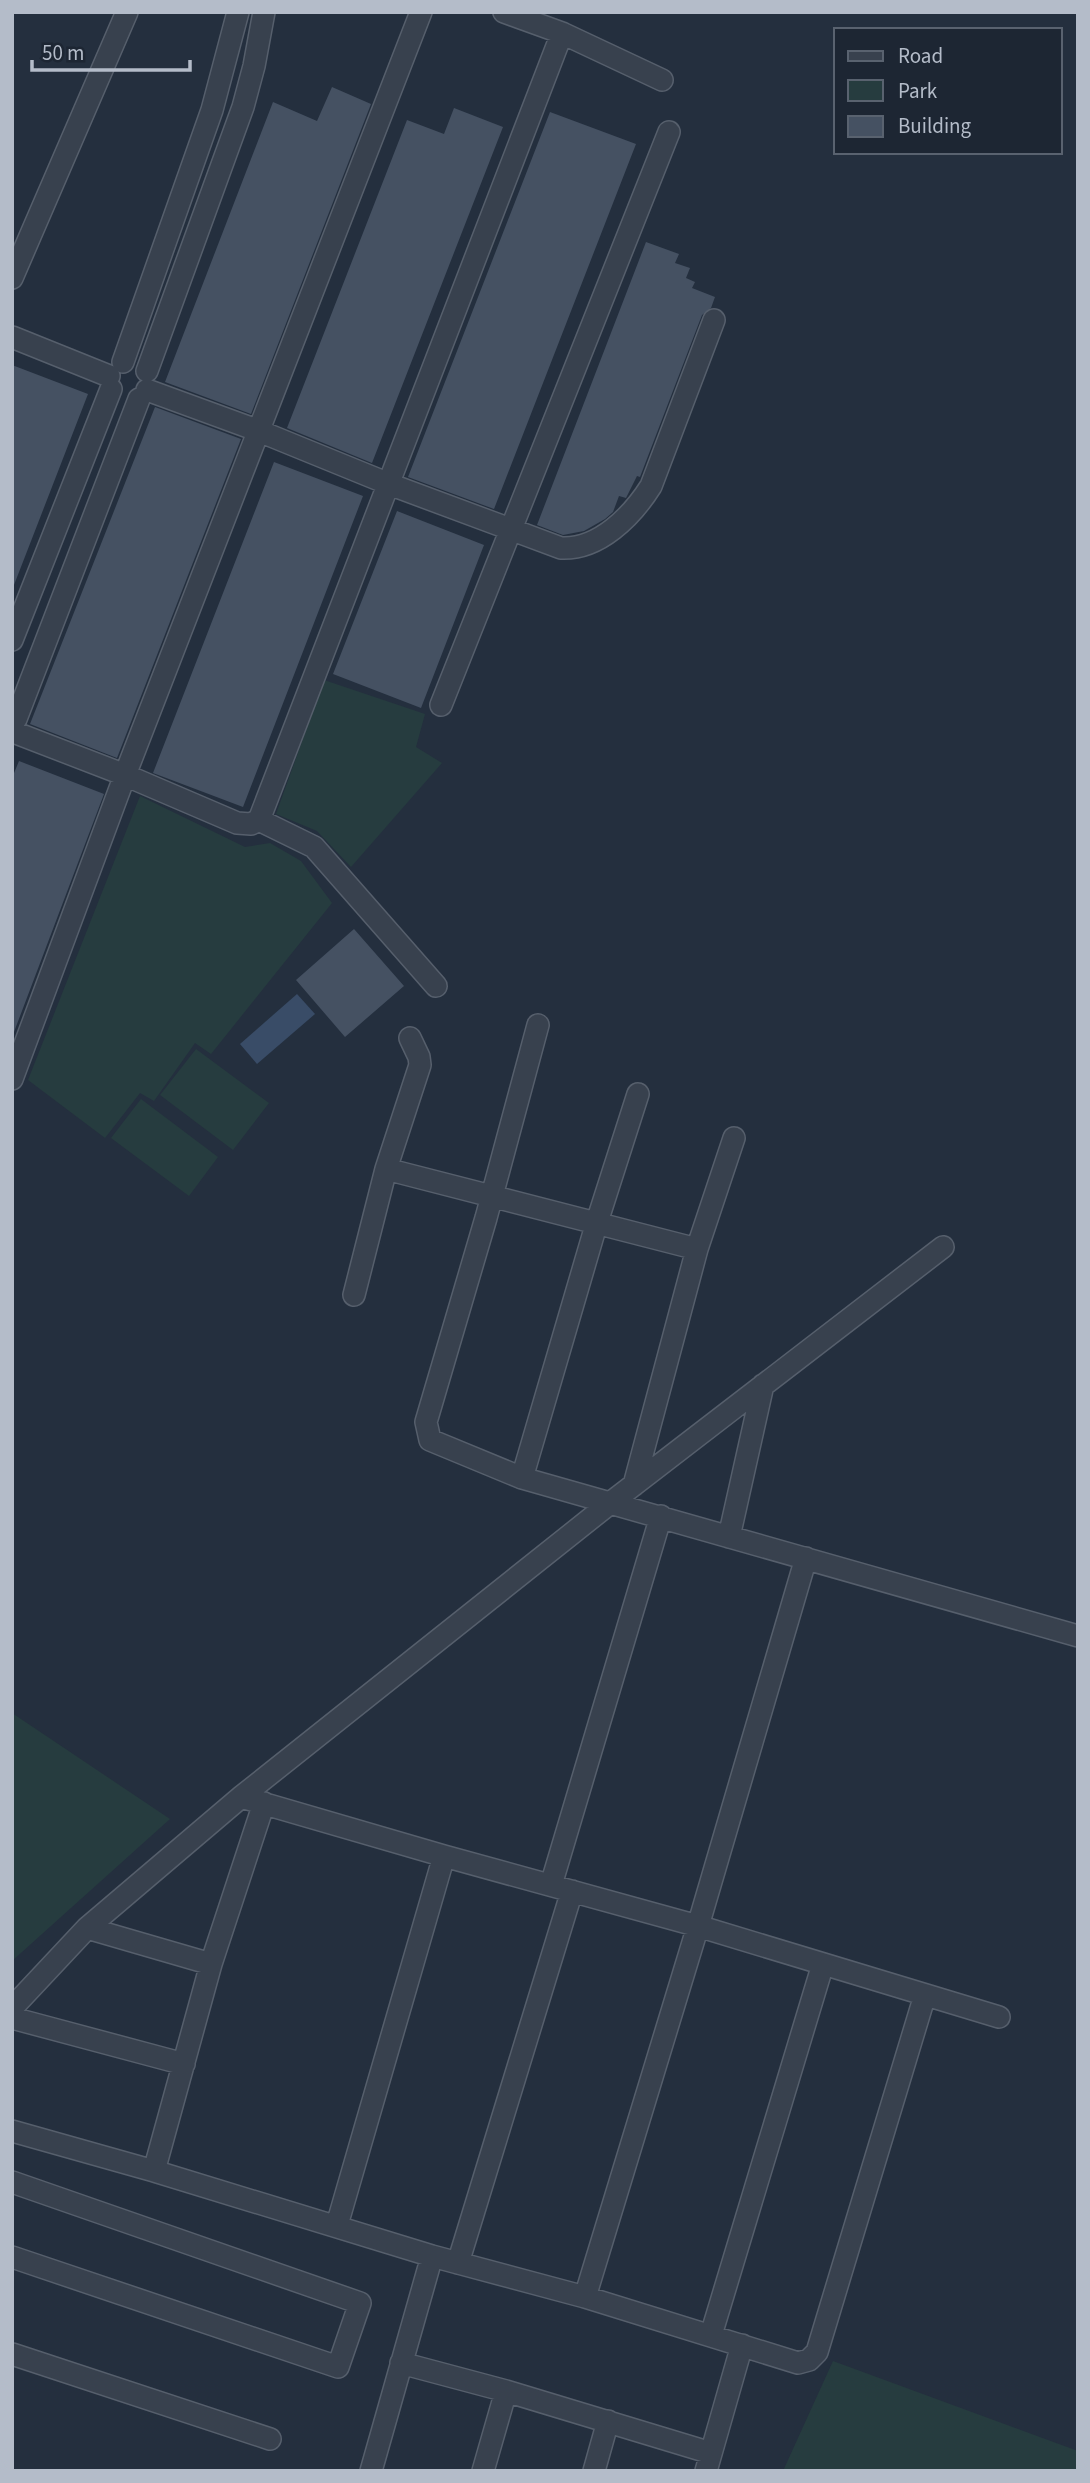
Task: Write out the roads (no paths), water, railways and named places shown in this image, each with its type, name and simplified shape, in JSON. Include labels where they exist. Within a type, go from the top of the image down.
[{"type":"street","points":[[12,278],[127,12]]},
{"type":"street","points":[[12,640],[114,376],[212,110],[238,12]]},
{"type":"street","points":[[264,12],[243,107],[144,386],[14,726],[237,822],[251,824],[259,820],[562,33]]},
{"type":"street","points":[[12,1079],[125,775],[421,12]]},
{"type":"street","points":[[504,12],[562,33],[662,80]]},
{"type":"street","points":[[227,61],[254,66]]},
{"type":"street","points":[[442,705],[669,132]]},
{"type":"street","points":[[144,386],[388,484],[561,548],[583,547],[597,541],[636,507],[651,486],[714,320]]},
{"type":"street","points":[[12,337],[114,376]]},
{"type":"street","points":[[114,376],[136,362],[144,386]]},
{"type":"street","points":[[114,376],[114,394],[126,401],[144,386]]},
{"type":"street","points":[[259,820],[314,847],[436,986]]},
{"type":"street","points":[[538,1025],[492,1196],[426,1422],[430,1440],[522,1478],[1078,1636]]},
{"type":"street","points":[[354,1295],[386,1169],[419,1065],[419,1057],[410,1038]]},
{"type":"street","points":[[522,1478],[597,1222],[638,1094]]},
{"type":"street","points":[[634,1485],[697,1249],[734,1138]]},
{"type":"street","points":[[386,1169],[697,1249]]},
{"type":"street","points":[[12,2008],[87,1928],[241,1797],[609,1504],[943,1247]]},
{"type":"street","points":[[729,1537],[763,1385]]},
{"type":"street","points":[[551,1885],[661,1516]]},
{"type":"street","points":[[585,2297],[806,1559]]},
{"type":"street","points":[[241,1797],[698,1926],[999,2017]]},
{"type":"street","points":[[155,2171],[211,1964],[264,1803]]},
{"type":"street","points":[[337,2225],[444,1856]]},
{"type":"street","points":[[458,2263],[572,1891]]},
{"type":"street","points":[[87,1928],[211,1964]]},
{"type":"street","points":[[711,2335],[823,1964]]},
{"type":"street","points":[[12,2131],[337,2225],[432,2256],[585,2297],[798,2363],[809,2360],[817,2352],[925,1995]]},
{"type":"street","points":[[12,2018],[184,2064]]},
{"type":"street","points":[[12,2182],[360,2303],[338,2367],[12,2257]]},
{"type":"street","points":[[371,2471],[432,2256]]},
{"type":"street","points":[[401,2363],[608,2421],[709,2462],[742,2345]]},
{"type":"street","points":[[12,2354],[270,2439]]},
{"type":"street","points":[[483,2471],[506,2391]]},
{"type":"street","points":[[594,2471],[608,2421]]},
{"type":"water","points":[[297,994],[315,1014],[257,1064],[240,1044]]}]
